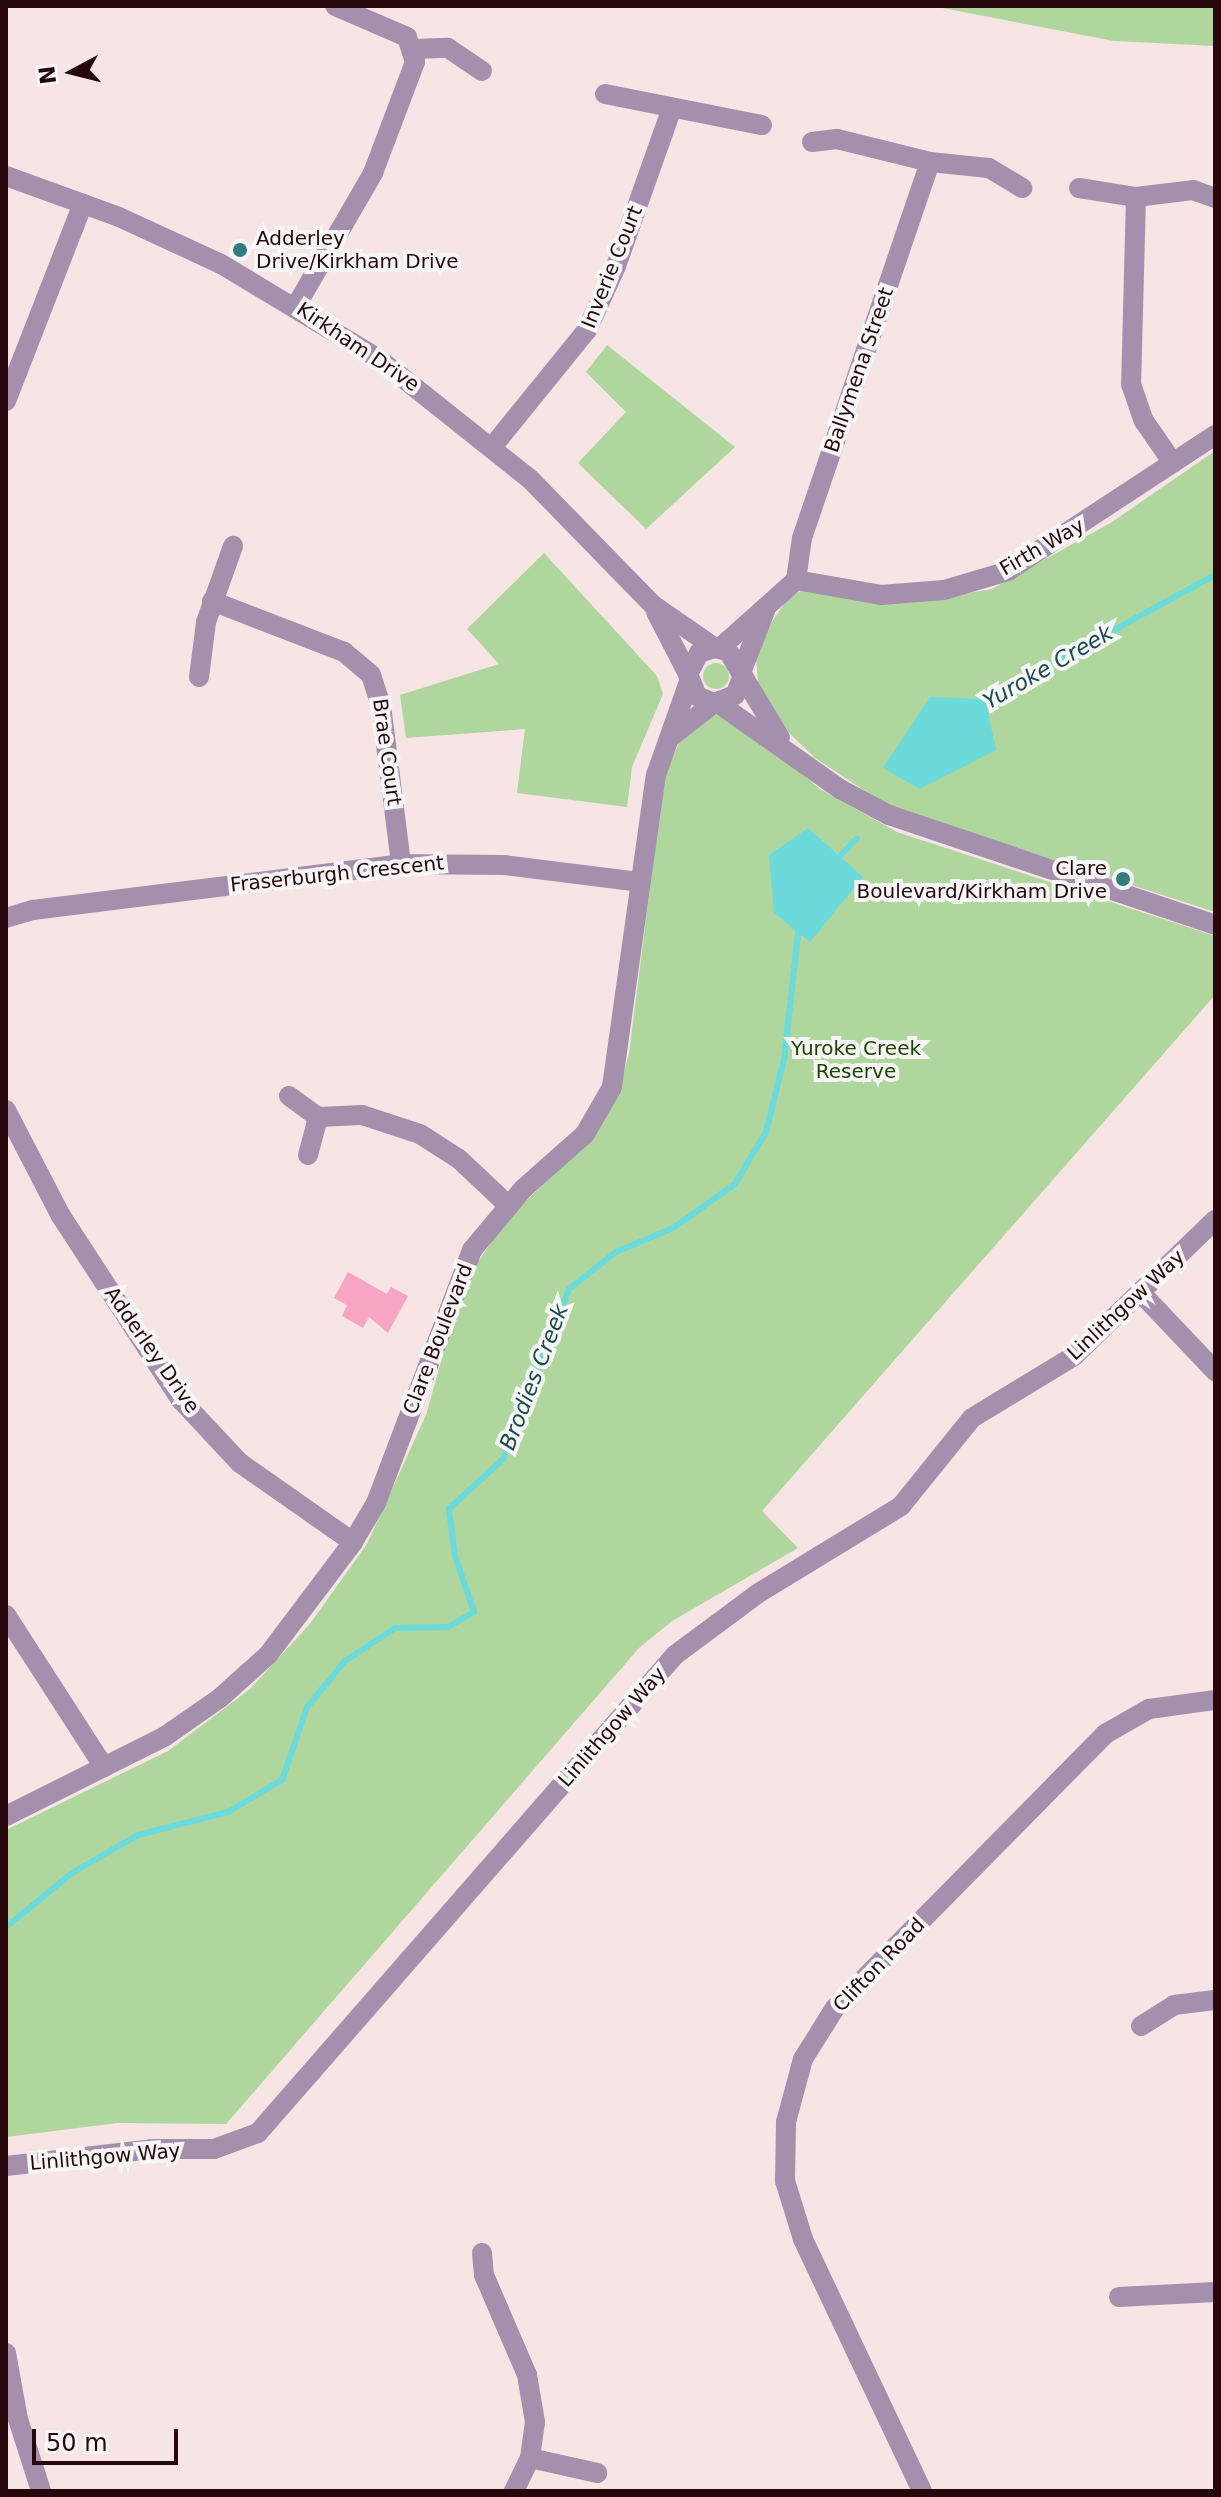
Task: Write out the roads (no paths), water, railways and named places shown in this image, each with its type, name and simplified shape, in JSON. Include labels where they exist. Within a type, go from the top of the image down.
[{"type":"street","points":[[296,306],[373,173],[413,69],[414,49],[401,33],[335,6]]},
{"type":"street","points":[[414,49],[448,48],[482,71]]},
{"type":"street","points":[[605,94],[762,125]]},
{"type":"street","name":"Inverie Court","points":[[493,446],[587,330],[616,266],[672,108]]},
{"type":"street","points":[[812,142],[837,139],[930,162],[989,168],[1022,188]]},
{"type":"street","name":"Ballymena Street","points":[[796,580],[802,538],[930,162]]},
{"type":"street","name":"Kirkham Drive","points":[[6,176],[83,203],[167,238],[296,306],[379,359],[493,446],[569,517],[653,605],[718,648]]},
{"type":"street","points":[[1079,188],[1136,197],[1193,190],[1215,198]]},
{"type":"street","points":[[1136,197],[1131,384],[1144,421],[1173,463]]},
{"type":"street","points":[[6,401],[83,203]]},
{"type":"street","name":"Firth Way","points":[[796,580],[881,595],[944,590],[1008,571],[1215,435]]},
{"type":"street","points":[[199,677],[212,601],[233,546]]},
{"type":"street","points":[[796,580],[765,611],[718,648],[699,653],[688,678],[697,696],[716,703],[790,751],[840,789],[914,826],[1215,925]]},
{"type":"street","name":"Brae Court","points":[[212,601],[344,652],[371,675],[381,705],[401,864]]},
{"type":"street","name":"Kirkham Drive","points":[[653,605],[688,678]]},
{"type":"street","points":[[716,703],[735,695],[765,611]]},
{"type":"street","points":[[718,648],[735,656],[742,674],[790,751]]},
{"type":"street","name":"Clare Boulevard","points":[[6,1816],[164,1737],[239,1681],[268,1655],[353,1542],[376,1503],[472,1250],[508,1205],[585,1134],[612,1087],[656,775],[672,736],[688,678]]},
{"type":"street","name":"Clare Boulevard","points":[[672,736],[716,703]]},
{"type":"street","name":"Fraserburgh Crescent","points":[[6,918],[33,910],[401,864],[504,865],[641,882]]},
{"type":"street","name":"Fraserburgh Crescent","points":[[6,907],[33,910]]},
{"type":"street","points":[[289,1096],[318,1117],[362,1115],[409,1129],[459,1159],[508,1205]]},
{"type":"street","name":"Adderley Drive","points":[[6,1110],[61,1216],[181,1400],[240,1463],[353,1542]]},
{"type":"street","points":[[308,1155],[318,1117]]},
{"type":"street","name":"Linlithgow Way","points":[[6,2166],[152,2149],[214,2149],[258,2133],[681,1648],[757,1594],[887,1517],[914,1493],[972,1418],[1074,1356],[1215,1220]]},
{"type":"street","points":[[1141,1293],[1215,1371]]},
{"type":"street","points":[[6,1615],[104,1767]]},
{"type":"street","name":"Clifton Road","points":[[922,2491],[803,2239],[785,2181],[786,2122],[803,2059],[835,2008],[1105,1734],[1149,1709],[1215,1700]]},
{"type":"street","points":[[1141,2026],[1174,2005],[1215,2000]]},
{"type":"street","points":[[482,2253],[484,2275],[527,2375],[535,2422],[530,2458],[514,2491]]},
{"type":"street","points":[[1119,2297],[1215,2292]]},
{"type":"street","points":[[6,2353],[18,2419],[41,2491]]},
{"type":"street","points":[[530,2458],[597,2473]]},
{"type":"water","points":[[930,697],[985,699],[996,750],[920,789],[883,768]]},
{"type":"water","points":[[808,828],[863,877],[810,942],[774,913],[769,855]]},
{"type":"waterway","name":"Yuroke Creek","points":[[982,702],[1215,575]]},
{"type":"waterway","name":"Brodies Creek","points":[[836,860],[857,838]]},
{"type":"waterway","name":"Brodies Creek","points":[[6,1927],[72,1873],[138,1835],[228,1812],[282,1780],[307,1707],[345,1661],[395,1628],[448,1627],[474,1612],[455,1556],[449,1509],[503,1459],[569,1289],[616,1252],[673,1228],[735,1184],[766,1132],[784,1059],[799,925]]},
{"type":"place","name":"Adderley Drive/Kirkham Drive","points":[[240,250]]},
{"type":"place","name":"Clare Boulevard/Kirkham Drive","points":[[1123,879]]},
{"type":"park label","name":"Yuroke Creek Reserve","points":[[856,1060]]}]
